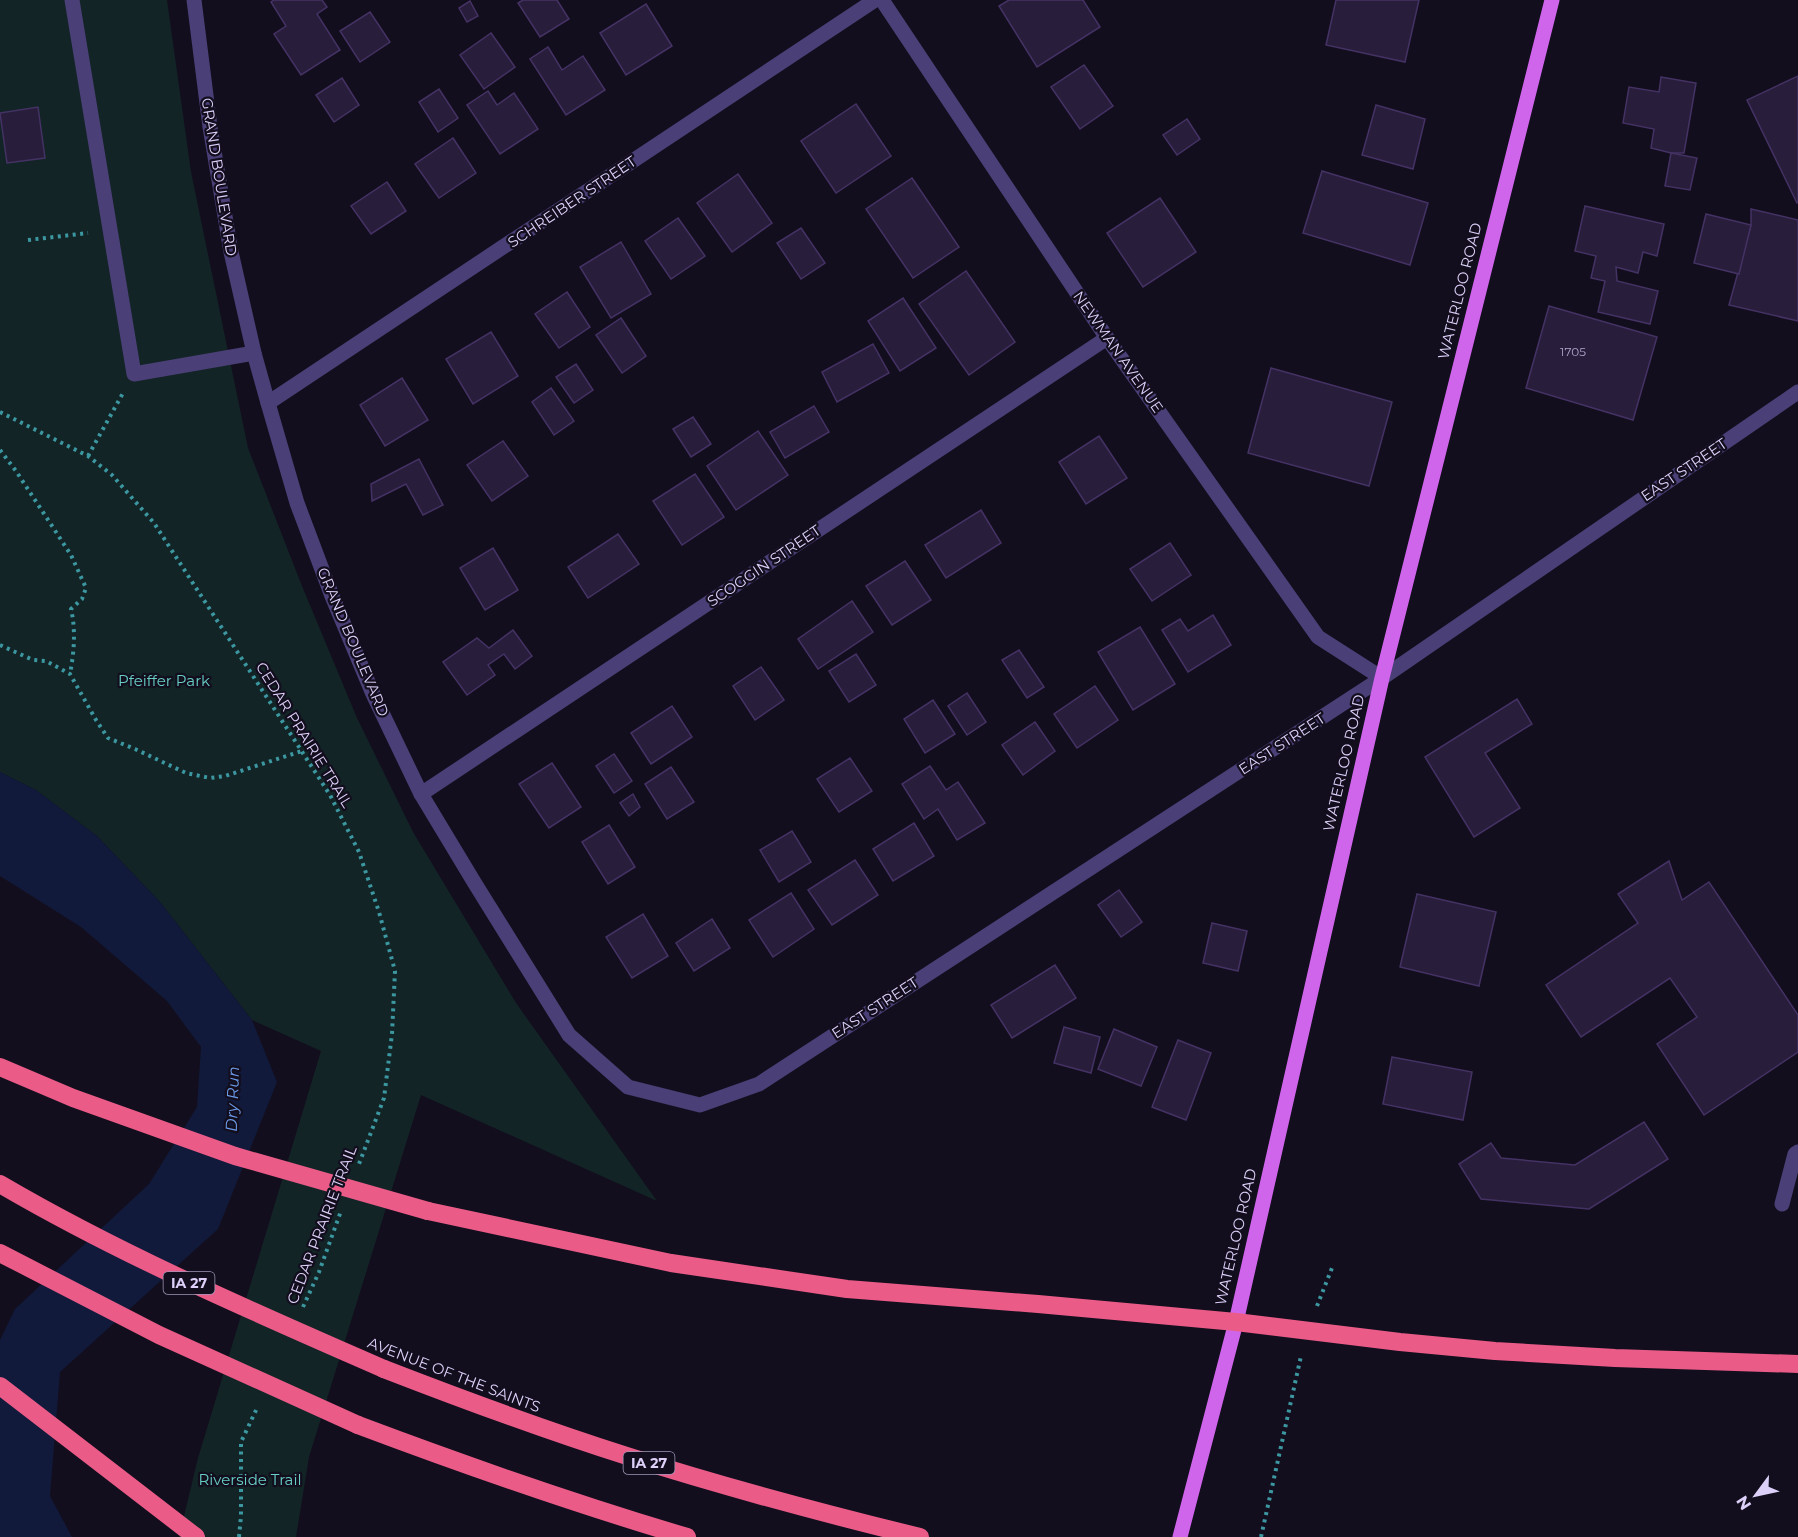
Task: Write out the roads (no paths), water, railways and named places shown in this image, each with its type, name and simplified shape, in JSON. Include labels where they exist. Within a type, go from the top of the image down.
[{"type":"highway","points":[[0,1067],[73,1098],[235,1156],[428,1211],[671,1263],[847,1289],[1236,1322],[1495,1351],[1615,1358],[1798,1364]]},
{"type":"highway","name":"AVENUE OF THE SAINTS","points":[[0,1184],[46,1211],[189,1283],[384,1369],[494,1412],[628,1457],[777,1500],[920,1537]]},
{"type":"highway","points":[[0,1252],[159,1335],[358,1425],[487,1473],[687,1537]]},
{"type":"highway","points":[[0,1386],[196,1537]]},
{"type":"main road","name":"WATERLOO ROAD","points":[[1180,1537],[1236,1322],[1382,678],[1552,0]]},
{"type":"street","points":[[72,0],[134,374],[254,353]]},
{"type":"street","name":"GRAND BOULEVARD","points":[[194,0],[210,127],[231,252],[268,404],[297,503],[332,596],[373,694],[421,794],[569,1035],[628,1087],[700,1106],[759,1084]]},
{"type":"street","name":"SCHREIBER STREET","points":[[268,404],[875,0]]},
{"type":"street","name":"NEWMAN AVENUE","points":[[882,0],[1107,338],[1318,637],[1382,678]]},
{"type":"street","name":"SCOGGIN STREET","points":[[421,794],[1107,338]]},
{"type":"street","name":"EAST STREET","points":[[759,1084],[1382,678],[1798,392]]},
{"type":"street","points":[[1782,1204],[1795,1154],[1798,1152]]},
{"type":"water","name":"Dry Run","points":[[0,772],[36,790],[97,836],[160,902],[252,1020],[277,1082],[218,1229],[60,1372],[50,1496],[72,1537],[0,1537],[0,1340],[15,1309],[149,1184],[197,1107],[201,1047],[167,1001],[81,927],[0,876]]},
{"type":"park label","name":"Pfeiffer Park","points":[[164,681]]},
{"type":"park label","name":"Riverside Trail","points":[[250,1480]]}]
